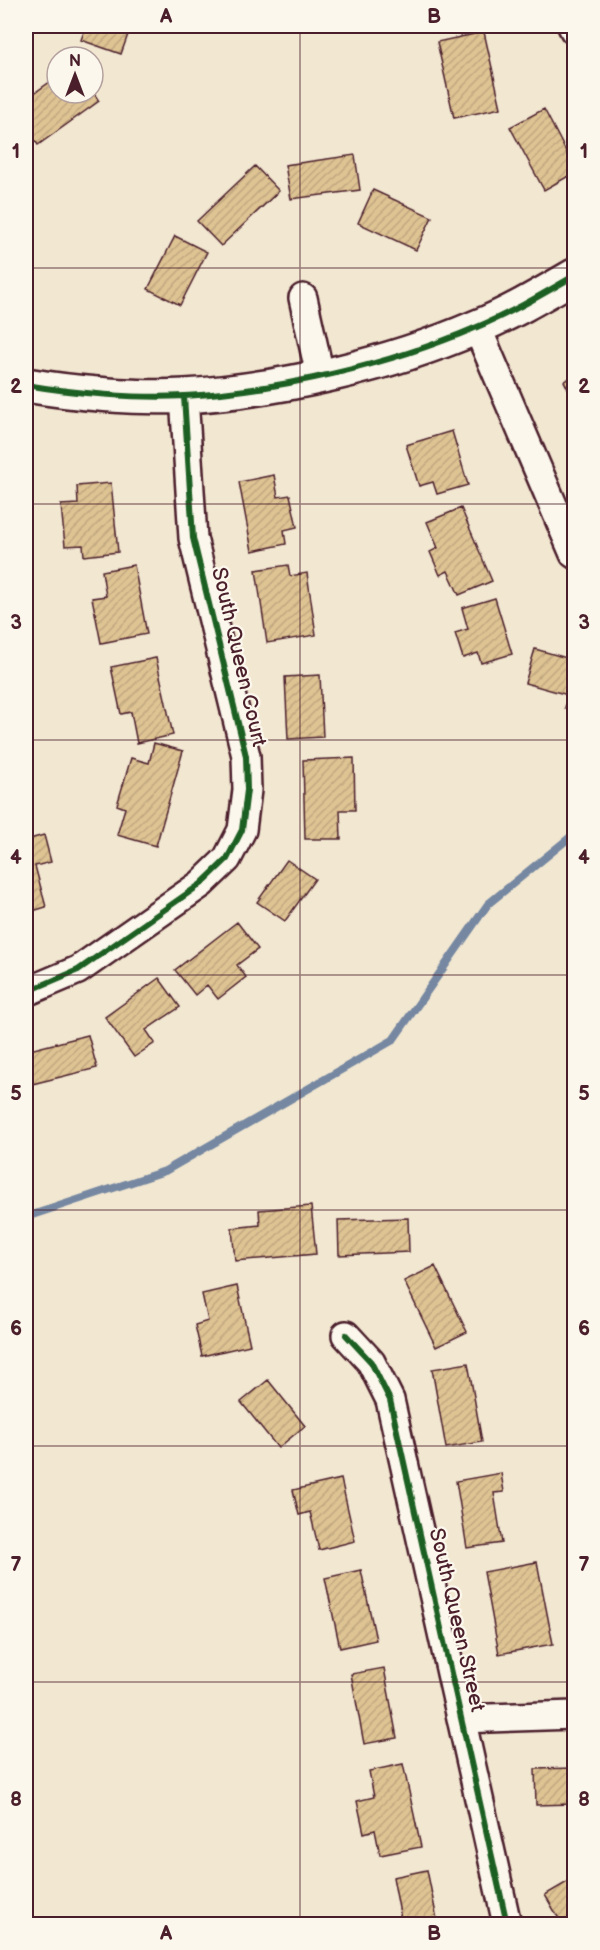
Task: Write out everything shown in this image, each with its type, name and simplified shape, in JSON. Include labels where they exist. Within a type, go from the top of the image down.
[{"type":"street","points":[[572,26],[574,30]]},
{"type":"street","points":[[26,386],[68,392],[184,396],[291,382],[392,357],[477,327],[574,276]]},
{"type":"street","points":[[303,298],[320,375]]},
{"type":"street","points":[[477,327],[574,554]]},
{"type":"street","name":"South Queen Court","points":[[26,992],[78,970],[201,884],[227,859],[242,830],[248,790],[246,756],[194,538],[184,396]]},
{"type":"street","name":"South Queen Street","points":[[346,1335],[371,1362],[390,1400],[507,1924]]},
{"type":"street","points":[[462,1719],[574,1715]]},
{"type":"building","points":[[86,26],[131,26],[121,54],[105,48],[105,45],[95,45],[81,40]]},
{"type":"building","points":[[484,32],[501,108],[454,118],[437,42]]},
{"type":"building","points":[[45,86],[45,105],[93,105],[38,145],[26,128],[26,99]]},
{"type":"building","points":[[544,109],[574,167],[574,173],[544,190],[510,127]]},
{"type":"building","points":[[355,155],[360,190],[291,199],[285,165]]},
{"type":"building","points":[[255,166],[279,191],[221,246],[197,221]]},
{"type":"building","points":[[373,190],[432,217],[416,250],[358,223]]},
{"type":"building","points":[[175,236],[207,252],[180,305],[148,289]]},
{"type":"building","points":[[574,376],[574,401],[564,381]]},
{"type":"building","points":[[452,431],[468,485],[437,494],[433,482],[419,486],[406,445]]},
{"type":"building","points":[[274,475],[278,497],[290,495],[297,527],[284,530],[286,544],[252,551],[239,482]]},
{"type":"building","points":[[111,483],[118,552],[84,556],[83,545],[65,546],[61,505],[78,504],[77,486]]},
{"type":"building","points":[[461,508],[492,581],[459,595],[448,571],[440,575],[430,552],[438,548],[427,522]]},
{"type":"building","points":[[134,565],[147,634],[101,643],[92,598],[106,596],[102,571]]},
{"type":"building","points":[[288,565],[290,576],[307,573],[316,635],[267,643],[256,570]]},
{"type":"building","points":[[495,598],[512,654],[481,663],[478,653],[463,658],[455,633],[468,629],[462,608]]},
{"type":"building","points":[[535,649],[574,660],[574,710],[565,708],[568,695],[525,683]]},
{"type":"building","points":[[156,658],[173,735],[137,743],[131,712],[121,714],[111,667]]},
{"type":"building","points":[[320,675],[323,737],[288,739],[285,677]]},
{"type":"building","points":[[154,743],[183,751],[156,846],[117,835],[125,808],[117,805],[131,758],[149,763]]},
{"type":"building","points":[[354,758],[355,810],[340,810],[341,839],[305,839],[303,760]]},
{"type":"building","points":[[44,835],[51,862],[35,866],[46,907],[26,913],[26,840]]},
{"type":"building","points":[[287,860],[315,879],[285,921],[257,902]]},
{"type":"building","points":[[237,922],[258,949],[237,965],[246,977],[218,999],[207,985],[195,995],[175,970]]},
{"type":"building","points":[[159,978],[180,1007],[146,1030],[155,1043],[134,1057],[105,1017]]},
{"type":"building","points":[[88,1035],[97,1068],[32,1084],[26,1051]]},
{"type":"building","points":[[311,1206],[316,1254],[235,1261],[232,1228],[260,1225],[259,1210]]},
{"type":"building","points":[[408,1218],[409,1252],[339,1255],[338,1220]]},
{"type":"building","points":[[435,1266],[467,1332],[436,1347],[404,1281]]},
{"type":"building","points":[[237,1286],[250,1345],[202,1356],[195,1325],[208,1321],[202,1294]]},
{"type":"building","points":[[468,1363],[482,1442],[446,1448],[432,1369]]},
{"type":"building","points":[[268,1380],[305,1426],[278,1448],[241,1402]]},
{"type":"building","points":[[501,1473],[504,1492],[494,1493],[502,1543],[467,1548],[456,1481]]},
{"type":"building","points":[[341,1479],[355,1541],[319,1550],[310,1512],[299,1515],[293,1490]]},
{"type":"building","points":[[537,1562],[553,1644],[499,1654],[484,1572]]},
{"type":"building","points":[[361,1570],[376,1640],[340,1648],[325,1578]]},
{"type":"building","points":[[384,1668],[397,1738],[364,1744],[351,1674]]},
{"type":"building","points":[[403,1764],[421,1847],[380,1855],[375,1830],[364,1833],[357,1801],[374,1797],[369,1771]]},
{"type":"building","points":[[574,1768],[574,1804],[536,1805],[535,1769]]},
{"type":"building","points":[[427,1870],[438,1924],[402,1924],[393,1877]]},
{"type":"building","points":[[574,1878],[574,1924],[562,1924],[545,1895]]},
{"type":"waterway","points":[[26,1217],[165,1171],[393,1040],[488,904],[574,834]]},
{"type":"cycle path","points":[[26,385],[105,395],[166,397],[222,393],[296,382],[371,364],[443,341],[502,316],[574,276]]},
{"type":"cycle path","points":[[26,992],[78,970],[201,884],[227,859],[242,830],[247,790],[246,756],[193,538],[184,396]]},
{"type":"cycle path","points":[[346,1335],[371,1362],[390,1400],[507,1924]]}]
